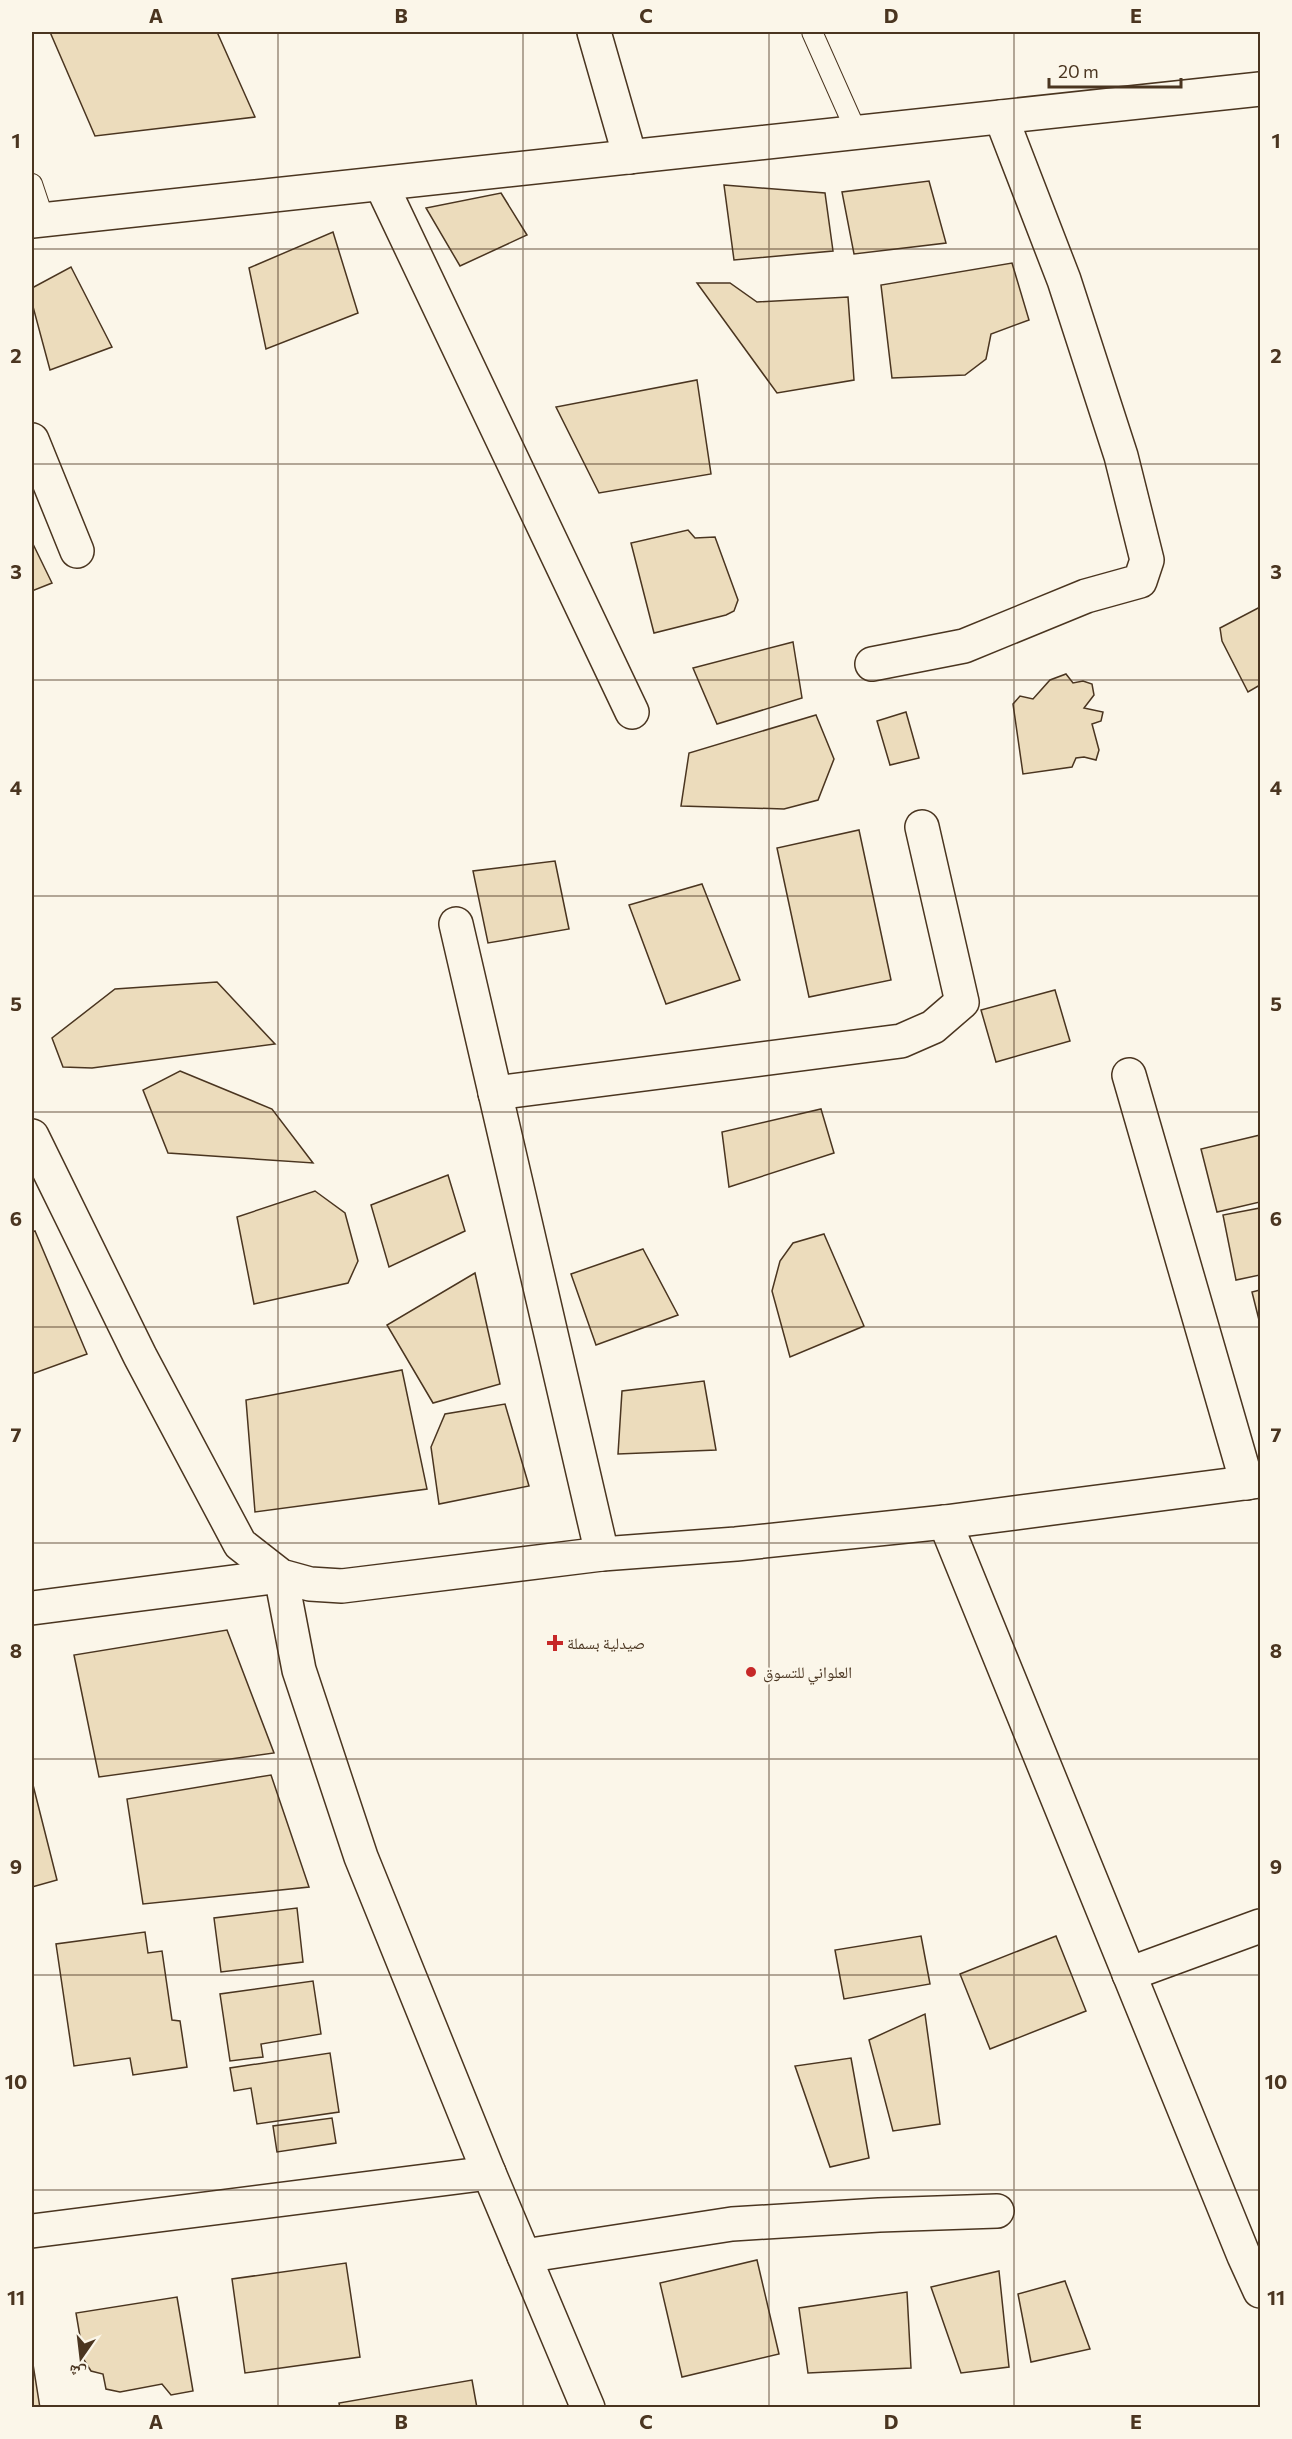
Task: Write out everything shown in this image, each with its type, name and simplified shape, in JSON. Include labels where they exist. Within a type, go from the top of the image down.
[{"type":"street","points":[[594,32],[630,157]]},
{"type":"street","points":[[38,220],[1260,89]]},
{"type":"street","points":[[872,664],[964,646],[1086,596],[1140,581],[1147,560],[1121,456],[1068,291],[1001,117]]},
{"type":"street","points":[[381,184],[632,712]]},
{"type":"street","points":[[32,440],[77,551]]},
{"type":"street","points":[[495,1093],[901,1041],[933,1027],[962,1002],[922,827]]},
{"type":"street","points":[[456,924],[602,1554]]},
{"type":"street","points":[[32,1136],[140,1356],[240,1544],[281,1576],[310,1584],[342,1586],[602,1554],[736,1544],[945,1522],[1254,1482],[1129,1075]]},
{"type":"street","points":[[945,1522],[1129,1974],[1252,2253],[1260,2291]]},
{"type":"street","points":[[32,1608],[281,1576]]},
{"type":"street","points":[[281,1576],[300,1670],[361,1857],[489,2173],[588,2408]]},
{"type":"street","points":[[1129,1974],[1260,1926]]},
{"type":"street","points":[[32,2231],[489,2173]]},
{"type":"street","points":[[524,2256],[732,2224],[997,2211]]},
{"type":"lane","points":[[812,32],[857,133]]},
{"type":"lane","points":[[32,184],[38,220]]},
{"type":"building","points":[[50,32],[217,32],[255,117],[95,136]]},
{"type":"building","points":[[929,181],[946,243],[854,254],[842,192]]},
{"type":"building","points":[[724,185],[825,193],[833,251],[734,260]]},
{"type":"building","points":[[501,193],[527,235],[460,266],[426,208]]},
{"type":"building","points":[[333,232],[358,313],[266,349],[249,268]]},
{"type":"building","points":[[1012,263],[1029,320],[991,334],[986,359],[965,375],[892,378],[881,285]]},
{"type":"building","points":[[71,267],[112,347],[50,370],[32,303],[32,288]]},
{"type":"building","points":[[697,283],[730,283],[757,302],[848,297],[854,380],[777,393]]},
{"type":"building","points":[[697,380],[711,474],[599,493],[556,407]]},
{"type":"building","points":[[688,530],[695,538],[715,537],[738,600],[734,611],[726,615],[654,633],[631,543]]},
{"type":"building","points":[[32,542],[52,583],[32,591]]},
{"type":"building","points":[[1260,607],[1260,685],[1248,692],[1222,641],[1220,628]]},
{"type":"building","points":[[793,642],[802,698],[717,724],[693,668]]},
{"type":"building","points":[[1066,674],[1073,683],[1083,681],[1092,684],[1094,695],[1084,708],[1103,712],[1101,721],[1092,724],[1099,750],[1096,760],[1076,758],[1072,767],[1023,774],[1013,704],[1020,696],[1033,699],[1050,680]]},
{"type":"building","points":[[906,712],[919,758],[890,765],[877,721]]},
{"type":"building","points":[[816,715],[834,759],[818,800],[784,809],[681,806],[689,753]]},
{"type":"building","points":[[859,830],[891,980],[809,997],[777,848]]},
{"type":"building","points":[[555,861],[569,929],[488,943],[473,871]]},
{"type":"building","points":[[702,884],[740,980],[666,1004],[629,905]]},
{"type":"building","points":[[217,982],[275,1044],[92,1068],[63,1067],[52,1038],[115,989]]},
{"type":"building","points":[[1055,990],[1070,1041],[996,1062],[981,1010]]},
{"type":"building","points":[[180,1071],[272,1109],[313,1163],[168,1153],[143,1090]]},
{"type":"building","points":[[821,1109],[834,1153],[729,1187],[722,1132]]},
{"type":"building","points":[[1260,1135],[1260,1202],[1217,1212],[1201,1149]]},
{"type":"building","points":[[448,1175],[465,1231],[389,1267],[371,1205]]},
{"type":"building","points":[[315,1191],[345,1213],[358,1261],[348,1283],[254,1304],[237,1217]]},
{"type":"building","points":[[1260,1208],[1260,1275],[1236,1280],[1223,1215]]},
{"type":"building","points":[[35,1231],[87,1354],[32,1374],[32,1232]]},
{"type":"building","points":[[824,1234],[864,1326],[790,1357],[772,1291],[780,1261],[793,1243]]},
{"type":"building","points":[[643,1249],[678,1315],[596,1345],[571,1274]]},
{"type":"building","points":[[475,1273],[500,1384],[433,1403],[387,1325]]},
{"type":"building","points":[[1260,1290],[1260,1324],[1252,1292]]},
{"type":"building","points":[[402,1370],[427,1489],[255,1512],[246,1400]]},
{"type":"building","points":[[704,1381],[716,1450],[618,1454],[622,1391]]},
{"type":"building","points":[[505,1404],[529,1486],[439,1504],[431,1447],[445,1414]]},
{"type":"building","points":[[227,1630],[274,1753],[99,1777],[74,1655]]},
{"type":"building","points":[[271,1775],[309,1887],[143,1904],[127,1799]]},
{"type":"building","points":[[32,1781],[57,1880],[32,1887]]},
{"type":"building","points":[[297,1908],[303,1962],[221,1972],[214,1918]]},
{"type":"building","points":[[145,1932],[148,1953],[162,1951],[172,2020],[180,2021],[187,2067],[133,2075],[130,2058],[74,2066],[56,1944]]},
{"type":"building","points":[[921,1936],[930,1984],[844,1999],[835,1950]]},
{"type":"building","points":[[1056,1936],[1086,2011],[990,2049],[960,1974]]},
{"type":"building","points":[[313,1981],[321,2034],[261,2044],[263,2057],[230,2061],[220,1994]]},
{"type":"building","points":[[925,2014],[940,2124],[893,2131],[869,2040]]},
{"type":"building","points":[[330,2053],[339,2112],[257,2124],[251,2088],[234,2091],[230,2068]]},
{"type":"building","points":[[851,2058],[869,2158],[830,2167],[795,2066]]},
{"type":"building","points":[[332,2118],[336,2143],[277,2152],[273,2126]]},
{"type":"building","points":[[757,2260],[779,2354],[682,2377],[660,2283]]},
{"type":"building","points":[[346,2263],[360,2357],[245,2373],[232,2279]]},
{"type":"building","points":[[999,2271],[1009,2367],[961,2373],[931,2287]]},
{"type":"building","points":[[1065,2281],[1090,2349],[1031,2362],[1018,2294]]},
{"type":"building","points":[[907,2292],[911,2368],[808,2373],[799,2308]]},
{"type":"building","points":[[177,2297],[193,2391],[171,2395],[162,2384],[120,2392],[106,2389],[103,2374],[91,2371],[84,2360],[76,2313]]},
{"type":"building","points":[[32,2358],[40,2408],[32,2408]]},
{"type":"building","points":[[472,2380],[477,2408],[340,2408],[339,2403]]},
{"type":"place","name":"صيدلية بسملة","points":[[555,1643]]},
{"type":"place","name":"العلواني للتسوق","points":[[751,1672]]}]
